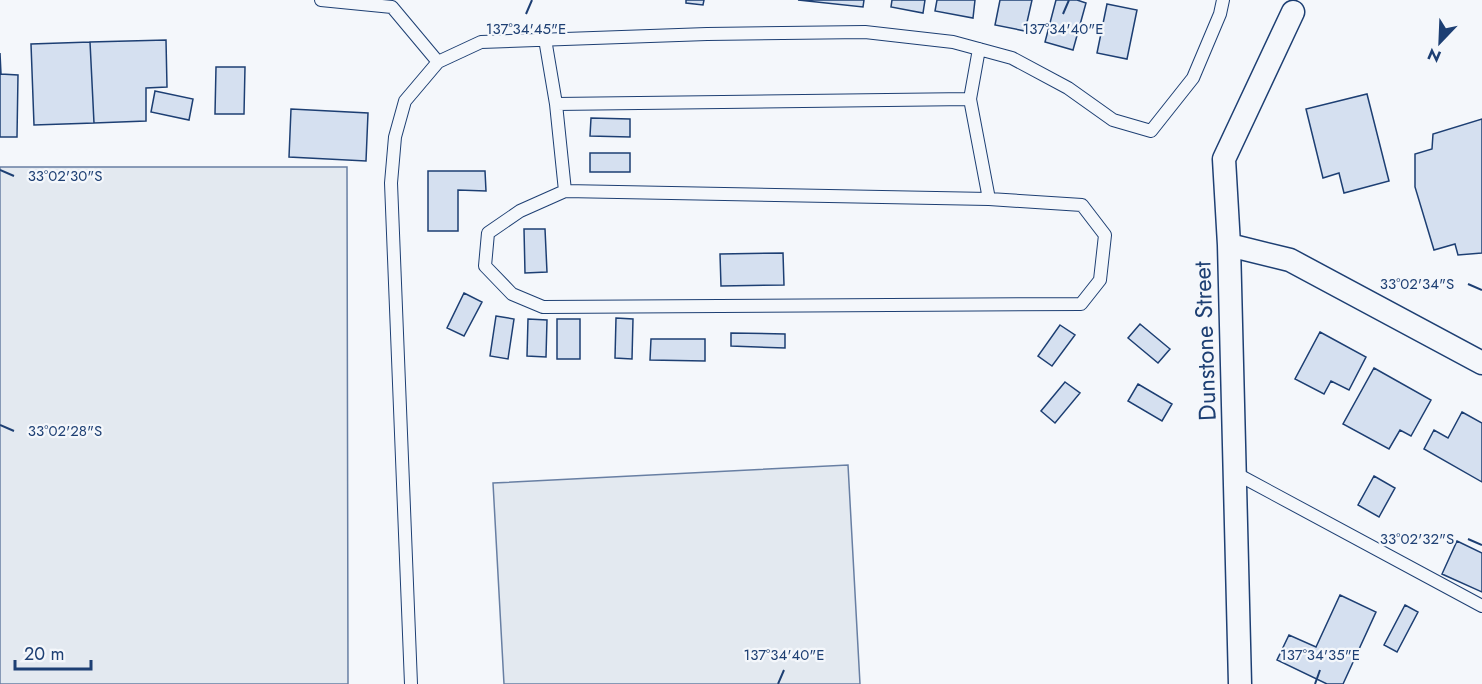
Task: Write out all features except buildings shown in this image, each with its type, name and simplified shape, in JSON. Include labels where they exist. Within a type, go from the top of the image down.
[{"type":"street","name":"Dunstone Street","points":[[1240,684],[1229,245],[1224,159],[1293,12]]},
{"type":"street","points":[[1229,245],[1290,260],[1482,363]]},
{"type":"lane","points":[[321,0],[392,7],[438,62]]},
{"type":"lane","points":[[411,684],[390,183],[395,137],[405,100],[438,62],[481,42],[707,34],[865,32],[953,42],[1012,58],[1068,88],[1113,120],[1151,131],[1193,78],[1220,14],[1223,0]]},
{"type":"lane","points":[[545,39],[556,104],[565,191]]},
{"type":"lane","points":[[979,49],[970,99],[989,199]]},
{"type":"lane","points":[[556,104],[970,99]]},
{"type":"lane","points":[[565,191],[989,199],[1082,205],[1105,235],[1100,280],[1081,304],[543,307],[512,294],[485,266],[488,233],[520,211],[565,191]]},
{"type":"lane","points":[[1235,473],[1482,606]]},
{"type":"shaded area","points":[[0,167],[347,167],[348,684],[0,684]]},
{"type":"shaded area","points":[[848,465],[860,684],[504,684],[493,483]]}]
